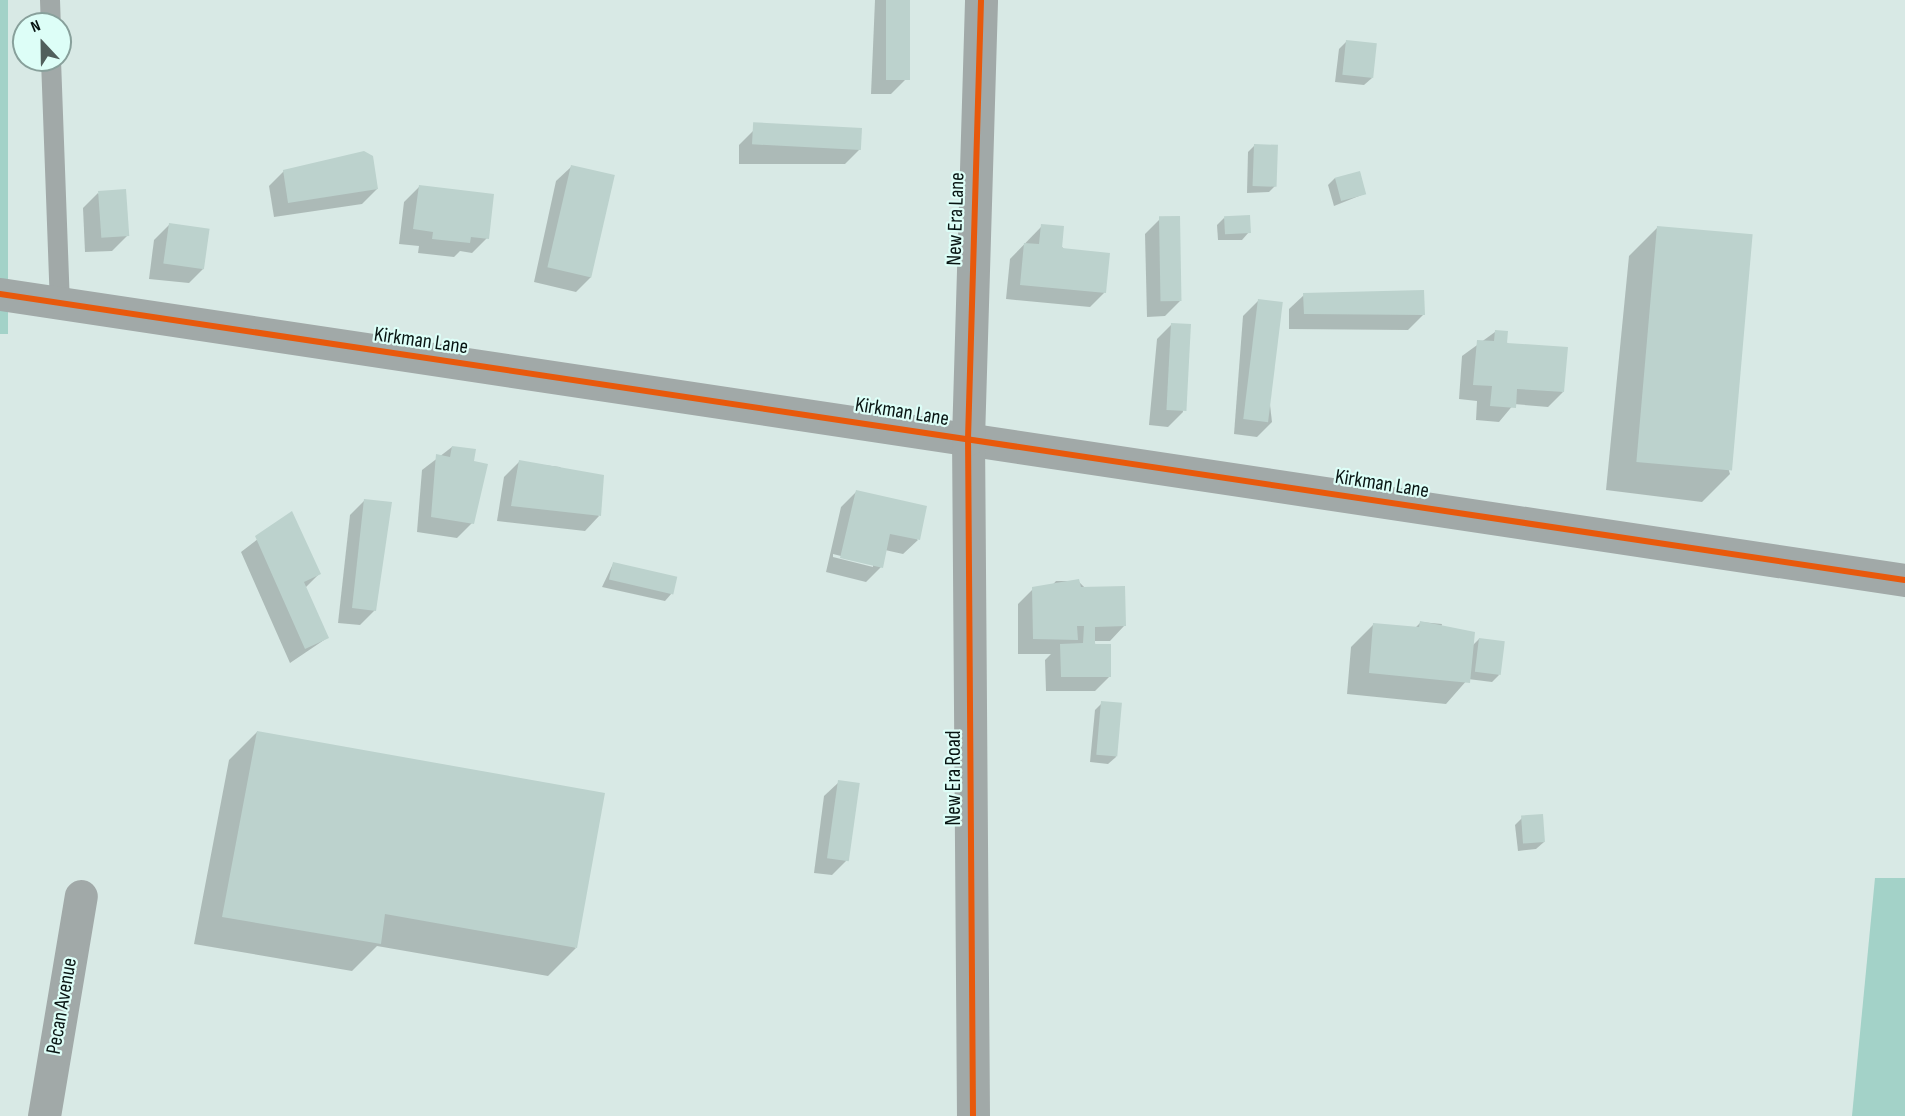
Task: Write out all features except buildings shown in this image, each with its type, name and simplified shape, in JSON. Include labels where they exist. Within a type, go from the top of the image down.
[{"type":"street","name":"New Era Lane","points":[[968,439],[981,0]]},
{"type":"street","name":"Kirkman Lane","points":[[0,294],[1905,580]]},
{"type":"street","name":"New Era Road","points":[[968,439],[973,1116]]},
{"type":"street","name":"Pecan Avenue","points":[[44,1116],[81,896]]},
{"type":"lane","points":[[51,72],[60,304]]},
{"type":"green space","points":[[0,0],[8,0],[8,334],[0,334]]},
{"type":"green space","points":[[1875,878],[1905,878],[1905,1116],[1852,1116]]},
{"type":"cycle path","points":[[973,1116],[968,439],[981,0]]},
{"type":"cycle path","points":[[0,294],[1905,580]]}]
